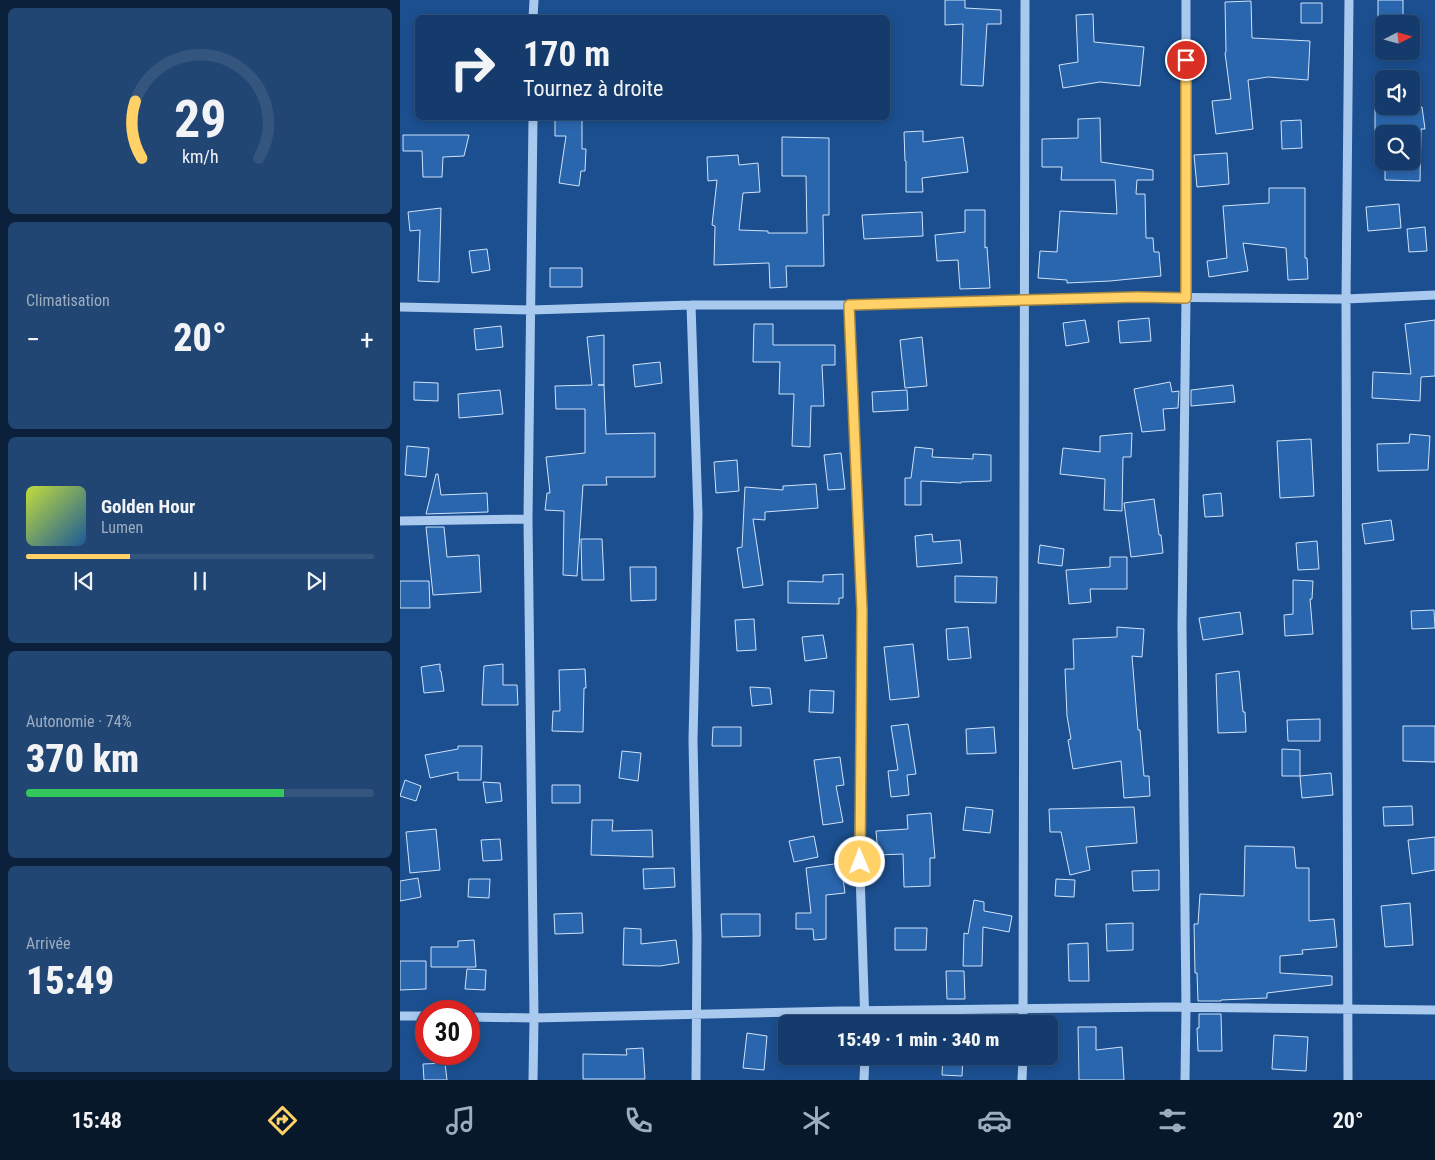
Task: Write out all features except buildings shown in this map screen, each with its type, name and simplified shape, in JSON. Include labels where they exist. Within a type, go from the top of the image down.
[{"type":"street","points":[[533,15],[534,0]]},
{"type":"street","points":[[1024,1015],[1025,0]]},
{"type":"street","points":[[1185,1080],[1182,625],[1186,298],[1186,0]]},
{"type":"street","points":[[1348,1080],[1346,299],[1349,0]]},
{"type":"street","points":[[533,120],[528,519],[534,1018],[533,1080]]},
{"type":"street","points":[[400,307],[531,310],[691,305],[849,305],[1137,297],[1346,299],[1435,295]]},
{"type":"street","points":[[691,305],[698,514],[693,740],[698,936],[696,1080]]},
{"type":"street","points":[[849,305],[862,611],[859,843],[865,1015]]},
{"type":"street","points":[[400,521],[528,519]]},
{"type":"street","points":[[480,1017],[534,1018],[1024,1009],[1348,1008],[1435,1010]]},
{"type":"street","points":[[400,1016],[415,1016]]},
{"type":"street","points":[[864,1065],[864,1080]]},
{"type":"street","points":[[1022,1080],[1023,1065]]},
{"type":"route","points":[[860,862],[862,611],[849,305],[1137,297],[1186,298],[1186,60]]}]
